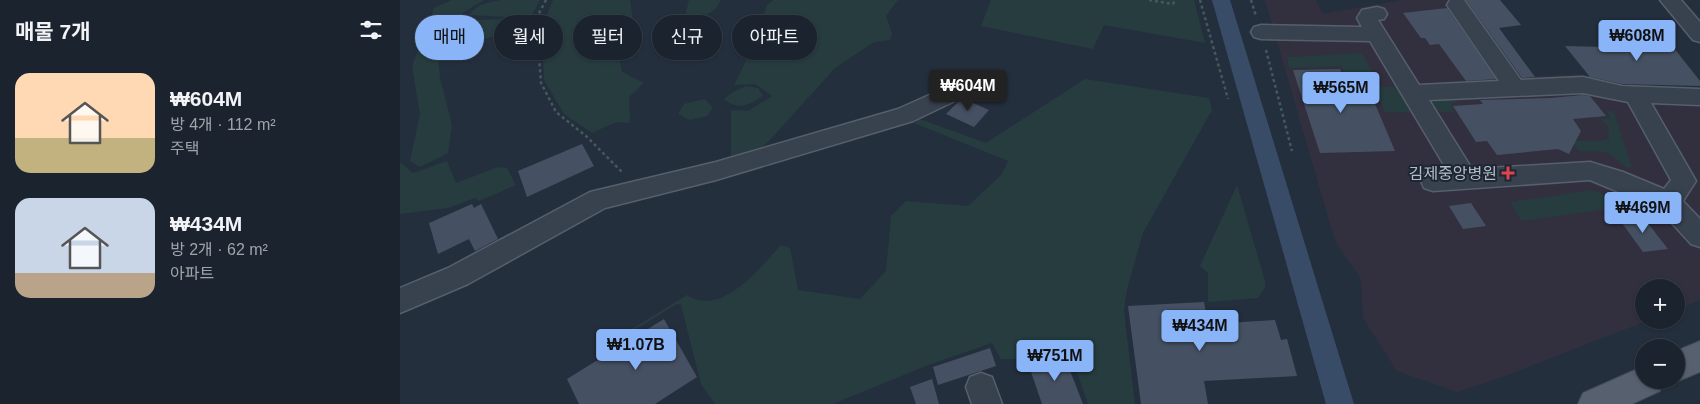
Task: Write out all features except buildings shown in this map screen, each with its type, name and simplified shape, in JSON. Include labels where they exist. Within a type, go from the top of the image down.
[{"type":"main road","points":[[1685,363],[1700,356]]},
{"type":"main road","points":[[1595,404],[1635,386]]},
{"type":"street","points":[[1670,0],[1700,35]]},
{"type":"street","points":[[1457,5],[1515,88]]},
{"type":"street","points":[[1261,32],[1377,24],[1412,93],[1465,179]]},
{"type":"street","points":[[1412,93],[1583,85],[1622,94],[1700,97]]},
{"type":"street","points":[[400,301],[458,276],[599,199],[716,171],[905,115],[947,95]]},
{"type":"street","points":[[1635,95],[1684,181],[1668,202]]},
{"type":"street","points":[[1433,181],[1590,171],[1668,202],[1700,236]]},
{"type":"path","points":[[546,0],[536,19],[541,83],[556,112],[586,136],[640,189]]},
{"type":"path","points":[[1149,0],[1173,4],[1175,0]]},
{"type":"path","points":[[1200,0],[1228,99]]},
{"type":"path","points":[[1251,0],[1292,152]]},
{"type":"shaded area","name":"김제중앙병원","points":[[1265,0],[1316,0],[1322,14],[1402,0],[1458,0],[1514,77],[1581,74],[1610,99],[1700,105],[1700,300],[1685,306],[1685,279],[1635,279],[1635,325],[1505,376],[1457,392],[1397,371],[1363,318],[1361,279],[1335,241]]},
{"type":"green space","points":[[452,0],[484,0],[461,14],[463,15],[431,15],[434,8]]},
{"type":"green space","points":[[500,0],[540,0],[532,15],[469,15],[479,6]]},
{"type":"green space","points":[[553,0],[630,0],[632,15],[573,15],[573,60],[619,60],[622,72],[644,83],[629,97],[630,123],[616,122],[592,133],[564,114],[544,80],[543,60],[563,60],[563,15],[547,15]]},
{"type":"green space","points":[[689,0],[721,0],[716,9],[706,15],[685,15]]},
{"type":"green space","points":[[773,0],[898,0],[886,16],[892,33],[890,40],[874,42],[835,68],[769,141],[754,154],[731,159],[731,110],[748,111],[772,96],[755,84],[734,85],[746,60],[817,60],[817,15],[764,15],[767,5]]},
{"type":"green space","points":[[991,0],[1194,0],[1205,43],[1104,25],[1093,49],[981,26]]},
{"type":"green space","points":[[494,19],[494,36],[484,39],[484,20]]},
{"type":"green space","points":[[1362,53],[1380,87],[1403,87],[1419,113],[1385,112],[1374,89],[1357,89],[1351,77],[1347,77],[1341,66],[1289,68],[1287,57]]},
{"type":"green space","points":[[415,58],[415,60],[438,60],[440,78],[452,125],[448,153],[420,167],[410,161],[420,114],[412,66]]},
{"type":"green space","points":[[1085,79],[1209,98],[1212,110],[1143,233],[1127,289],[1124,311],[1135,404],[1088,404],[1068,347],[1013,359],[1001,359],[992,343],[928,365],[833,404],[715,404],[701,384],[681,305],[677,304],[597,353],[599,349],[687,295],[700,300],[713,300],[726,295],[751,277],[781,245],[790,248],[798,290],[860,299],[886,271],[891,216],[906,201],[968,206],[1002,174],[1008,161],[914,123],[920,119],[986,143]]},
{"type":"green space","points":[[746,86],[758,88],[763,96],[753,102],[739,106],[729,103],[724,99],[733,92]]},
{"type":"green space","points":[[1418,95],[1453,95],[1457,102],[1451,103],[1454,113],[1427,110]]},
{"type":"green space","points":[[705,99],[713,108],[707,116],[690,120],[678,114],[684,104]]},
{"type":"green space","points":[[1607,111],[1613,111],[1632,168],[1626,167],[1607,152],[1579,151],[1570,141],[1609,139],[1609,127],[1600,119],[1611,119]]},
{"type":"green space","points":[[447,161],[456,183],[498,167],[507,168],[516,185],[479,201],[475,198],[448,208],[400,214],[400,162],[413,173]]},
{"type":"green space","points":[[1237,185],[1265,281],[1265,287],[1258,298],[1208,302],[1208,273],[1200,266]]},
{"type":"green space","points":[[1594,190],[1603,194],[1606,209],[1522,221],[1510,202]]},
{"type":"waterway","points":[[1221,0],[1340,404]]},
{"type":"place","name":"김제중앙병원","points":[[1508,173]]}]
